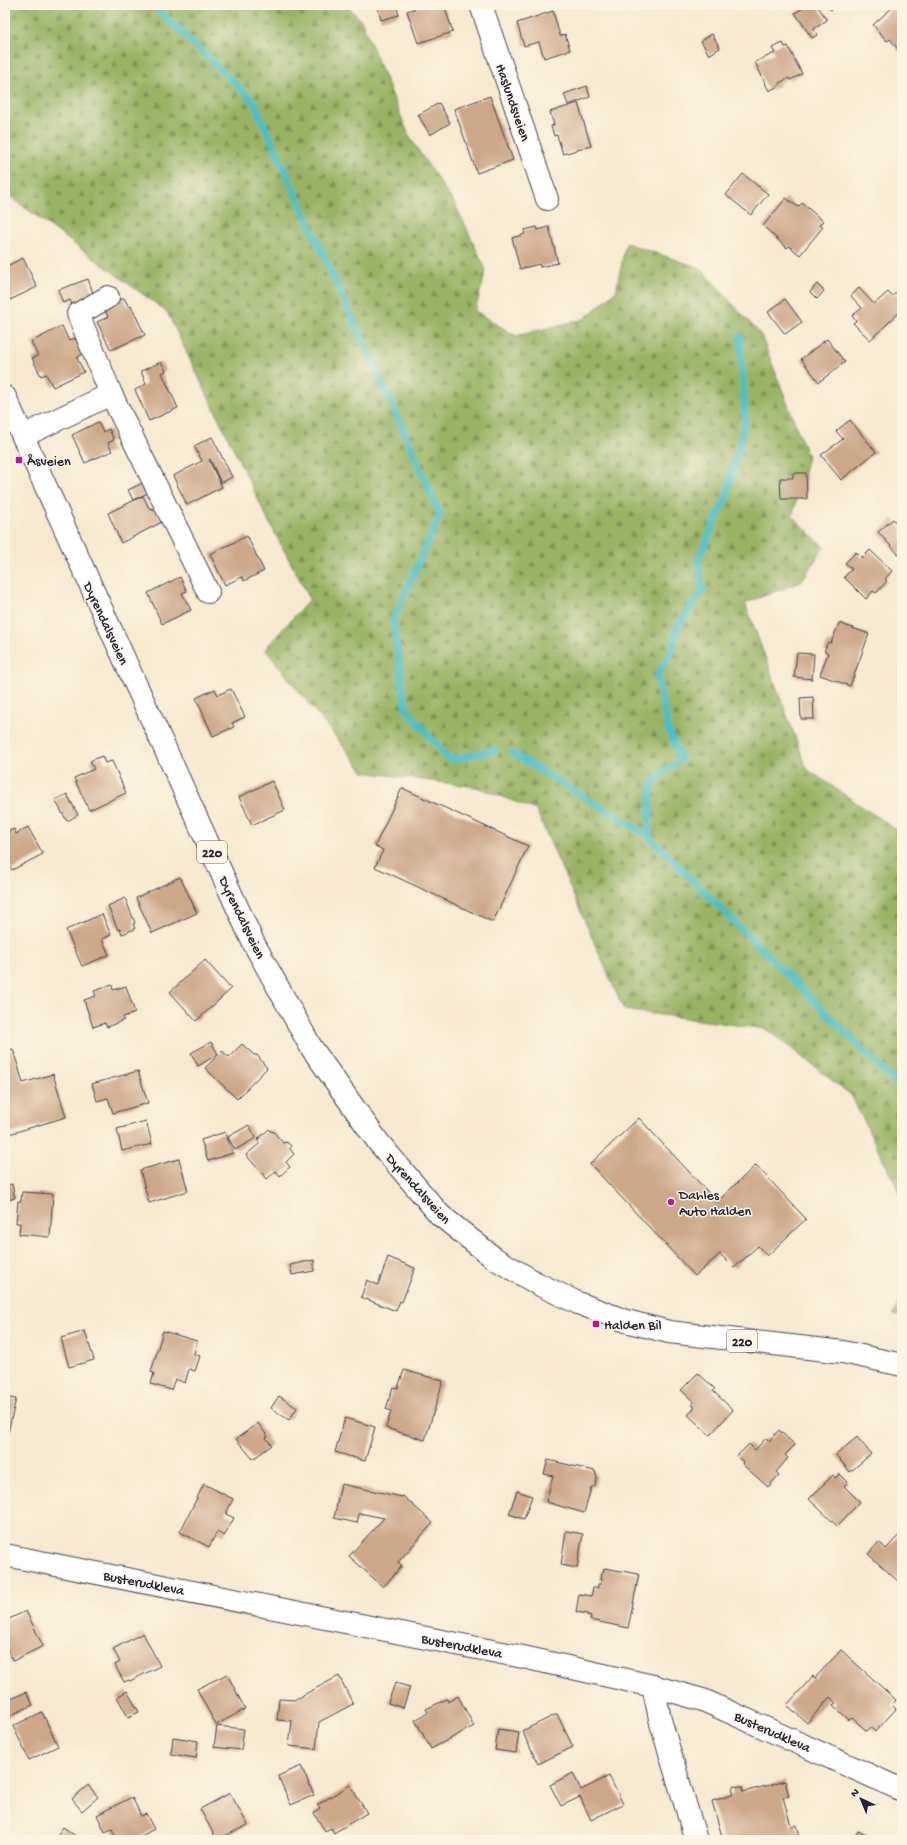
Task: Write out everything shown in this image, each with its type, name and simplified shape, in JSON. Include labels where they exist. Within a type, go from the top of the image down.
[{"type":"street","name":"Haslundsveien","points":[[481,5],[547,199]]},
{"type":"street","points":[[108,297],[78,314],[111,394],[208,592]]},
{"type":"street","points":[[23,436],[111,394]]},
{"type":"street","name":"Dyrendalsveien","points":[[5,397],[253,942],[311,1047],[379,1143],[440,1215],[494,1258],[538,1284],[578,1303],[626,1320],[669,1332],[843,1352],[902,1365]]},
{"type":"street","name":"Busterudkleva","points":[[5,1555],[515,1656],[653,1686],[703,1700],[902,1790]]},
{"type":"street","points":[[653,1686],[661,1723],[696,1840]]},
{"type":"green space","points":[[5,5],[346,5],[361,20],[410,138],[456,206],[486,270],[475,311],[516,336],[584,319],[616,291],[626,243],[700,268],[761,335],[808,457],[792,516],[824,547],[801,582],[745,603],[807,769],[902,834],[902,1197],[851,1095],[766,1029],[624,1010],[536,810],[477,787],[364,772],[265,649],[310,599],[269,522],[167,312],[5,193]]},
{"type":"green space","points":[[902,1292],[902,1317],[893,1315]]},
{"type":"building","points":[[377,5],[396,5],[399,15],[381,20]]},
{"type":"building","points":[[426,5],[444,5],[453,32],[418,43],[407,11]]},
{"type":"building","points":[[808,5],[817,5],[827,20],[814,29],[817,35],[812,38],[795,13]]},
{"type":"building","points":[[827,5],[837,5],[831,10]]},
{"type":"building","points":[[895,5],[902,5],[902,55],[890,39],[887,41],[873,25]]},
{"type":"building","points":[[553,11],[560,36],[565,34],[570,50],[544,58],[539,42],[524,46],[517,23]]},
{"type":"building","points":[[712,34],[720,48],[709,55],[701,41]]},
{"type":"building","points":[[783,43],[785,47],[788,46],[802,74],[790,80],[789,78],[779,83],[780,85],[769,91],[755,62],[775,53],[772,48]]},
{"type":"building","points":[[587,86],[590,97],[568,105],[564,94]]},
{"type":"building","points":[[490,96],[513,160],[477,173],[454,109]]},
{"type":"building","points":[[439,103],[450,123],[430,135],[418,115]]},
{"type":"building","points":[[578,103],[591,146],[563,154],[557,135],[554,136],[551,126],[554,125],[550,112]]},
{"type":"building","points":[[743,174],[768,194],[751,215],[726,195]]},
{"type":"building","points":[[786,198],[798,207],[802,203],[823,221],[819,225],[823,227],[800,255],[789,246],[787,248],[763,226]]},
{"type":"building","points":[[537,227],[538,230],[549,227],[558,263],[540,267],[539,264],[520,269],[512,238],[525,234],[524,230]]},
{"type":"building","points":[[23,258],[37,287],[10,300],[5,289],[5,267]]},
{"type":"building","points":[[88,279],[96,301],[74,309],[70,300],[63,303],[58,290]]},
{"type":"building","points":[[817,284],[824,291],[817,299],[810,292]]},
{"type":"building","points":[[859,288],[874,304],[888,292],[892,296],[896,293],[902,300],[902,310],[870,340],[853,323],[856,321],[852,316],[862,308],[851,296]]},
{"type":"building","points":[[124,298],[129,307],[131,306],[145,335],[111,350],[97,322],[108,317],[104,308]]},
{"type":"building","points":[[785,299],[802,322],[785,334],[768,312]]},
{"type":"building","points":[[62,326],[69,341],[74,338],[75,340],[77,339],[84,352],[77,358],[84,372],[53,387],[46,374],[41,376],[32,358],[38,356],[31,342]]},
{"type":"building","points":[[827,339],[845,362],[819,382],[801,359]]},
{"type":"building","points":[[161,362],[166,371],[162,373],[178,408],[149,421],[135,390],[146,384],[141,371]]},
{"type":"building","points":[[850,420],[876,452],[841,480],[821,455],[843,439],[836,431]]},
{"type":"building","points":[[98,422],[103,432],[109,429],[114,440],[108,443],[112,451],[85,463],[72,435]]},
{"type":"building","points":[[212,437],[232,477],[221,483],[210,459],[209,460],[222,487],[187,505],[173,476],[202,461],[194,446]]},
{"type":"building","points":[[793,473],[806,473],[807,499],[781,499],[780,478],[793,478]]},
{"type":"building","points":[[145,482],[150,492],[133,500],[128,490]]},
{"type":"building","points":[[143,496],[149,508],[156,510],[162,522],[121,543],[108,513]]},
{"type":"building","points":[[893,519],[902,529],[902,554],[900,556],[878,532]]},
{"type":"building","points":[[247,536],[264,571],[244,581],[242,577],[225,585],[210,554]]},
{"type":"building","points":[[870,550],[892,571],[885,579],[887,581],[876,593],[873,591],[866,599],[844,577],[852,569],[845,563],[856,552],[862,558]]},
{"type":"building","points":[[180,577],[187,591],[182,593],[191,610],[162,624],[148,593]]},
{"type":"building","points":[[839,623],[869,634],[850,686],[820,675],[828,653],[824,651],[828,642],[831,643]]},
{"type":"building","points":[[797,653],[814,654],[812,679],[794,677]]},
{"type":"building","points":[[215,689],[218,695],[231,689],[245,717],[232,723],[234,727],[213,736],[196,698]]},
{"type":"building","points":[[813,697],[814,719],[801,719],[800,698]]},
{"type":"building","points":[[102,756],[105,763],[112,761],[126,793],[89,810],[74,778],[94,769],[90,761]]},
{"type":"building","points":[[272,781],[285,810],[252,825],[239,797]]},
{"type":"building","points":[[402,788],[528,846],[493,922],[375,867],[383,850],[375,846]]},
{"type":"building","points":[[67,794],[78,815],[67,821],[55,800]]},
{"type":"building","points":[[28,827],[43,854],[12,870],[5,858],[5,833],[14,829],[16,834]]},
{"type":"building","points":[[180,877],[197,913],[152,933],[136,898]]},
{"type":"building","points":[[125,898],[135,923],[133,924],[135,929],[122,934],[120,929],[118,930],[108,906]]},
{"type":"building","points":[[102,914],[111,935],[102,939],[109,955],[82,966],[66,930]]},
{"type":"building","points":[[205,960],[231,989],[196,1021],[170,992]]},
{"type":"building","points":[[112,985],[113,990],[126,986],[135,1013],[123,1017],[124,1020],[107,1027],[105,1023],[93,1027],[84,1000],[96,996],[94,991]]},
{"type":"building","points":[[211,1042],[218,1054],[198,1066],[191,1053]]},
{"type":"building","points":[[242,1044],[254,1055],[257,1055],[267,1068],[237,1099],[205,1068],[222,1051],[229,1057]]},
{"type":"building","points":[[13,1049],[23,1083],[53,1074],[66,1117],[6,1135],[5,1051]]},
{"type":"building","points":[[138,1071],[148,1103],[113,1113],[108,1098],[97,1101],[92,1084]]},
{"type":"building","points":[[639,1118],[717,1202],[756,1165],[806,1219],[767,1256],[758,1246],[734,1268],[720,1254],[695,1276],[590,1164]]},
{"type":"building","points":[[146,1121],[152,1144],[122,1151],[117,1129]]},
{"type":"building","points":[[249,1125],[256,1138],[235,1150],[228,1137]]},
{"type":"building","points":[[269,1129],[272,1132],[273,1131],[283,1143],[287,1142],[291,1146],[290,1149],[294,1154],[286,1162],[290,1167],[280,1176],[276,1171],[267,1179],[246,1155],[260,1143],[257,1140]]},
{"type":"building","points":[[225,1132],[233,1153],[208,1161],[201,1140]]},
{"type":"building","points":[[179,1159],[188,1191],[149,1203],[140,1170]]},
{"type":"building","points":[[12,1184],[15,1198],[5,1201],[5,1186]]},
{"type":"building","points":[[22,1192],[53,1194],[50,1237],[19,1234],[20,1223],[16,1223],[18,1201],[21,1201]]},
{"type":"building","points":[[388,1257],[415,1268],[402,1302],[400,1301],[396,1311],[361,1297],[367,1280],[378,1285]]},
{"type":"building","points":[[314,1260],[314,1271],[292,1275],[290,1265]]},
{"type":"building","points":[[85,1331],[94,1360],[69,1367],[61,1338]]},
{"type":"building","points":[[163,1331],[197,1341],[194,1354],[200,1356],[195,1371],[189,1369],[185,1383],[175,1379],[171,1390],[151,1384],[154,1373],[151,1372]]},
{"type":"building","points":[[404,1370],[443,1381],[425,1440],[386,1428],[391,1411],[386,1409],[393,1387],[398,1388]]},
{"type":"building","points":[[698,1373],[715,1389],[713,1391],[733,1410],[710,1435],[688,1415],[695,1407],[692,1405],[694,1402],[681,1390]]},
{"type":"building","points":[[279,1396],[297,1408],[289,1420],[271,1408]]},
{"type":"building","points":[[5,1397],[16,1399],[6,1441],[5,1440]]},
{"type":"building","points":[[345,1418],[375,1427],[365,1461],[335,1452]]},
{"type":"building","points":[[258,1423],[268,1437],[266,1438],[272,1445],[253,1459],[236,1439]]},
{"type":"building","points":[[779,1430],[795,1445],[785,1455],[788,1458],[776,1472],[779,1475],[768,1487],[742,1464],[743,1462],[737,1456],[749,1444],[755,1450],[766,1438],[769,1441]]},
{"type":"building","points":[[857,1437],[871,1454],[850,1472],[836,1455]]},
{"type":"building","points":[[548,1460],[595,1471],[597,1478],[595,1486],[591,1488],[584,1513],[546,1502],[553,1476],[544,1474]]},
{"type":"building","points":[[840,1474],[848,1482],[844,1486],[860,1502],[837,1526],[809,1499],[833,1475],[835,1478]]},
{"type":"building","points":[[204,1484],[233,1499],[226,1514],[234,1518],[224,1536],[217,1532],[209,1547],[180,1532]]},
{"type":"building","points":[[341,1484],[403,1496],[433,1523],[398,1562],[402,1566],[383,1587],[349,1556],[384,1518],[359,1513],[357,1523],[334,1518]]},
{"type":"building","points":[[517,1491],[532,1496],[524,1519],[509,1514]]},
{"type":"building","points":[[902,1512],[902,1521],[898,1517]]},
{"type":"building","points":[[566,1531],[583,1534],[577,1568],[561,1565]]},
{"type":"building","points":[[902,1532],[902,1578],[899,1582],[868,1554],[879,1542],[886,1549]]},
{"type":"building","points":[[604,1568],[639,1574],[628,1628],[590,1620],[591,1616],[587,1615],[588,1614],[576,1612],[579,1594],[591,1596],[593,1588],[598,1588],[598,1584],[601,1584],[601,1573],[603,1573]]},
{"type":"building","points":[[26,1611],[43,1646],[13,1661],[5,1644],[5,1621]]},
{"type":"building","points":[[143,1633],[160,1666],[130,1681],[124,1682],[115,1665],[120,1662],[113,1649]]},
{"type":"building","points":[[841,1650],[896,1700],[892,1705],[896,1709],[875,1732],[871,1727],[867,1731],[852,1718],[849,1720],[833,1705],[836,1703],[830,1697],[807,1723],[787,1705],[813,1676],[815,1678]]},
{"type":"building","points":[[227,1674],[245,1709],[216,1725],[197,1689]]},
{"type":"building","points":[[339,1676],[353,1704],[319,1722],[316,1749],[289,1746],[292,1721],[277,1720],[279,1699],[294,1700]]},
{"type":"building","points":[[395,1683],[410,1687],[403,1708],[388,1703]]},
{"type":"building","points":[[127,1691],[139,1712],[128,1717],[117,1697]]},
{"type":"building","points":[[26,1692],[33,1705],[5,1718],[5,1702]]},
{"type":"building","points":[[458,1696],[474,1726],[431,1749],[415,1720],[428,1713],[426,1709],[447,1699],[448,1702]]},
{"type":"building","points":[[42,1712],[58,1746],[29,1760],[13,1726]]},
{"type":"building","points":[[557,1714],[573,1747],[538,1764],[522,1731]]},
{"type":"building","points":[[217,1726],[244,1729],[241,1750],[214,1747]]},
{"type":"building","points":[[498,1729],[519,1732],[516,1753],[495,1750]]},
{"type":"building","points":[[173,1737],[198,1741],[196,1758],[171,1754]]},
{"type":"building","points":[[301,1766],[314,1795],[291,1805],[278,1776]]},
{"type":"building","points":[[573,1773],[581,1790],[609,1776],[623,1804],[591,1820],[580,1797],[561,1806],[550,1785]]},
{"type":"building","points":[[785,1781],[789,1796],[783,1797],[791,1826],[797,1825],[801,1840],[723,1840],[712,1801],[732,1795],[733,1786],[742,1787],[743,1792]]},
{"type":"building","points":[[88,1785],[98,1797],[82,1811],[72,1799]]},
{"type":"building","points":[[350,1785],[367,1813],[334,1833],[331,1828],[325,1831],[314,1813],[320,1809],[317,1805]]},
{"type":"building","points":[[230,1793],[248,1825],[217,1840],[200,1809]]},
{"type":"building","points":[[132,1797],[141,1816],[146,1814],[154,1829],[134,1840],[117,1840],[112,1829],[105,1832],[97,1815]]},
{"type":"building","points":[[63,1827],[81,1840],[54,1840]]},
{"type":"building","points":[[858,1831],[875,1840],[853,1840]]},
{"type":"waterway","points":[[153,5],[253,101],[405,434],[440,515],[393,620],[406,709],[450,760],[495,750]]},
{"type":"waterway","points":[[648,836],[651,789],[658,776],[681,759],[668,729],[657,676],[672,651],[677,627],[703,590],[698,560],[726,497],[745,422],[740,337]]},
{"type":"waterway","points":[[512,753],[648,836],[894,1081],[902,1082]]},
{"type":"place","name":"Åsveien","points":[[19,460]]},
{"type":"place","name":"Dahles Auto Halden","points":[[671,1202]]},
{"type":"place","name":"Halden Bil","points":[[596,1324]]}]
